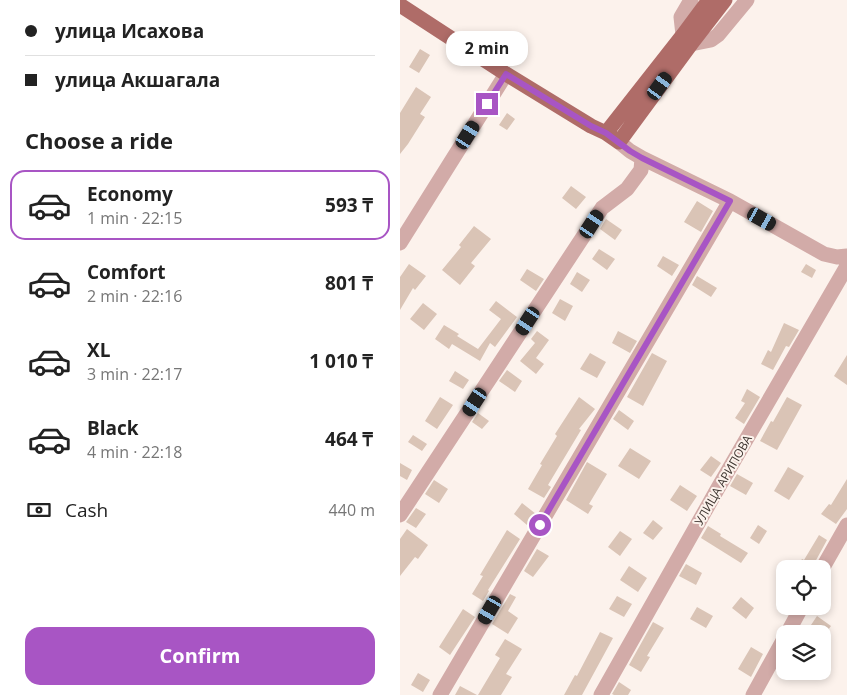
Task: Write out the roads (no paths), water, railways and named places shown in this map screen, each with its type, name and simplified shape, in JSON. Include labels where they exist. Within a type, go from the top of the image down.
[{"type":"main road","points":[[400,5],[506,74],[619,142],[687,40],[709,0]]},
{"type":"main road","points":[[606,133],[687,40],[725,0]]},
{"type":"street","points":[[691,0],[681,17],[687,40],[711,40],[718,35],[747,0]]},
{"type":"street","points":[[400,243],[506,74]]},
{"type":"street","points":[[619,142],[642,158],[730,201],[824,254],[836,258],[847,256]]},
{"type":"street","points":[[400,515],[602,208],[627,189],[641,170],[642,158]]},
{"type":"street","points":[[440,695],[730,201]]},
{"type":"street","name":"УЛИЦА АРИПОВА","points":[[602,695],[718,488],[847,266]]},
{"type":"street","points":[[827,560],[847,525]]},
{"type":"street","points":[[753,695],[776,653]]}]
